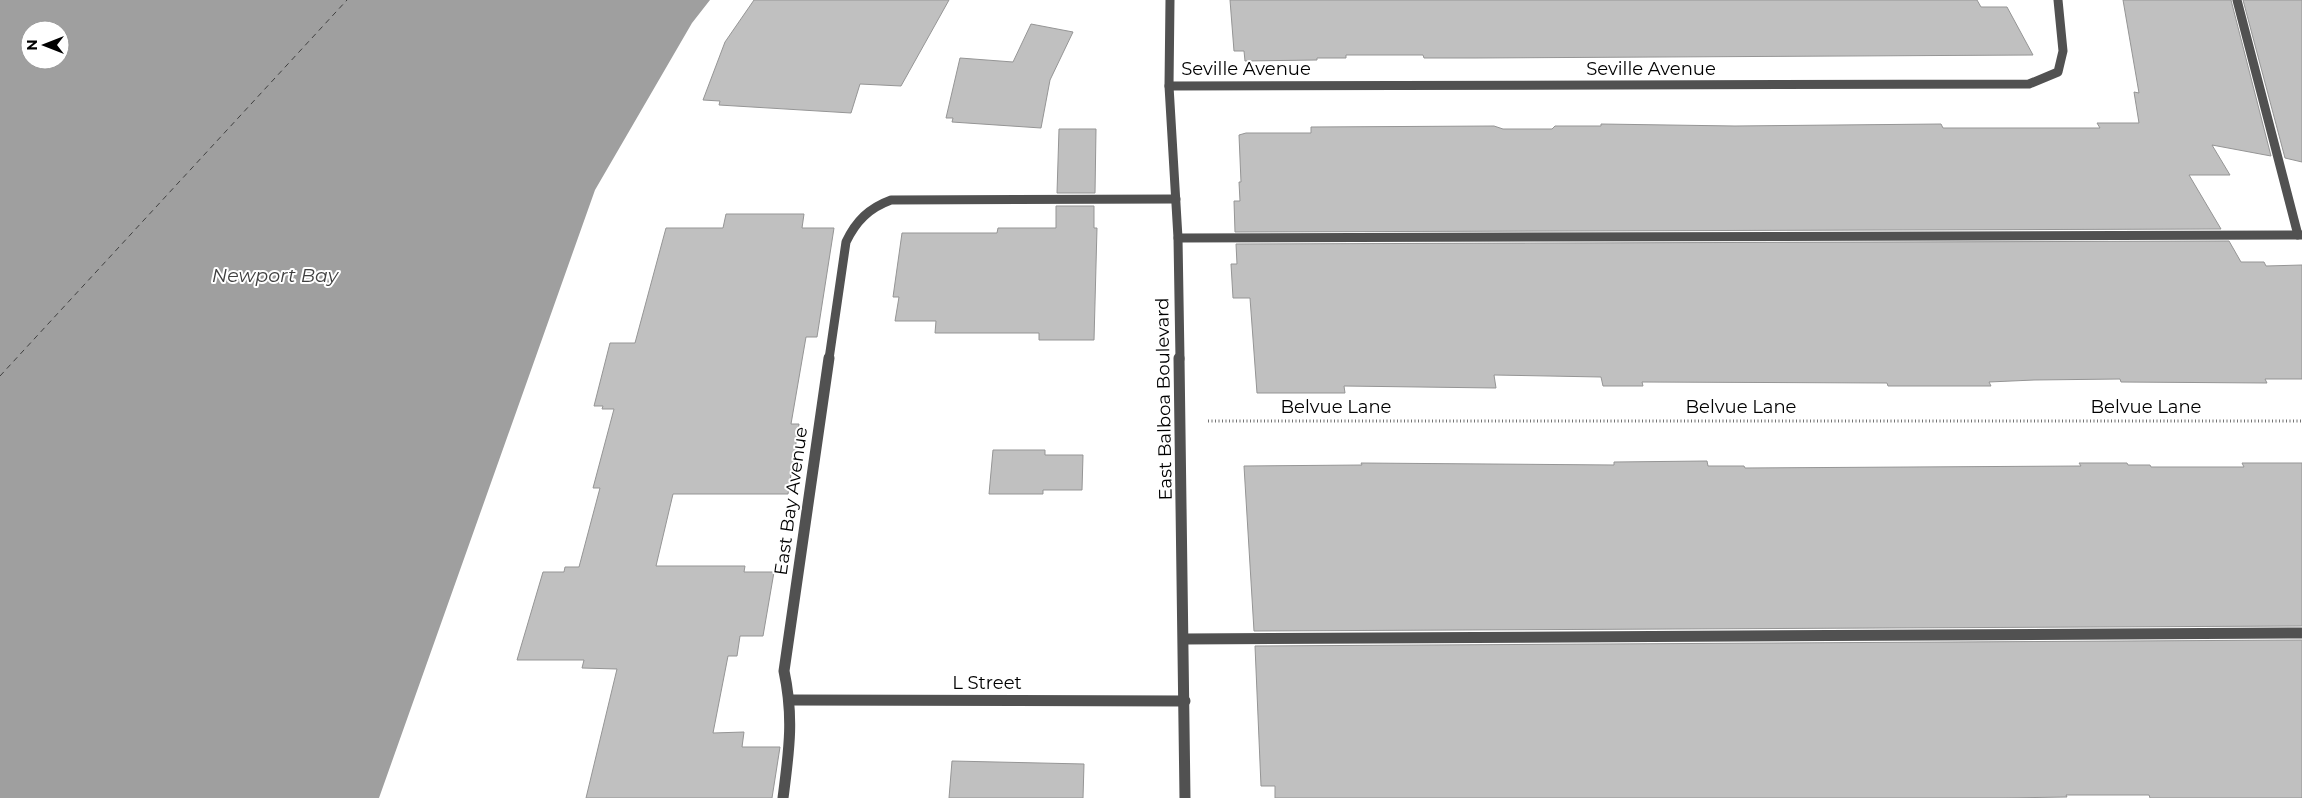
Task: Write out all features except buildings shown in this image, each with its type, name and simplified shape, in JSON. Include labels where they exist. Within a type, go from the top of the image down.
[{"type":"street","name":"East Balboa Boulevard","points":[[1170,0],[1169,86],[1178,238],[1185,798]]},
{"type":"street","name":"Seville Avenue","points":[[1169,86],[2029,84],[2058,72],[2063,51],[2058,0]]},
{"type":"street","points":[[1178,238],[2300,235],[2238,0]]},
{"type":"street","name":"East Bay Avenue","points":[[783,798],[791,737],[790,700],[784,671],[846,242],[852,227],[877,205],[891,200],[1176,199]]},
{"type":"street","points":[[1184,639],[2302,633]]},
{"type":"street","name":"L Street","points":[[790,700],[1185,701]]},
{"type":"path","name":"Belvue Lane","points":[[1181,420],[2302,421]]},
{"type":"water","name":"Newport Bay","points":[[0,0],[710,0],[692,23],[595,190],[379,798],[0,798]]},
{"type":"ferry route","points":[[0,376],[347,0]]}]
